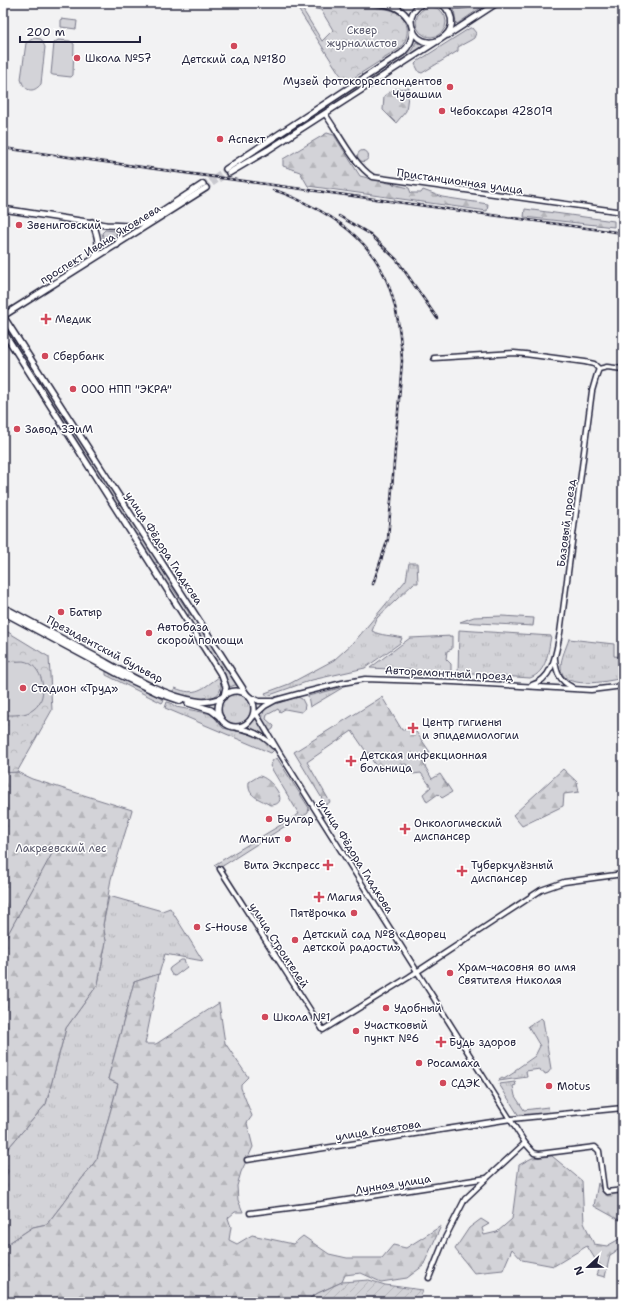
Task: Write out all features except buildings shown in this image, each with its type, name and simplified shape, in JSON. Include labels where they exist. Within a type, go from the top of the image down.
[{"type":"main road","points":[[378,3],[398,8],[405,14],[417,37],[421,40],[430,42],[439,40]]},
{"type":"main road","points":[[423,3],[414,10],[412,14],[412,39],[410,44],[398,56],[264,143],[228,171],[326,114],[497,3]]},
{"type":"main road","points":[[440,3],[460,5],[474,3]]},
{"type":"main road","points":[[440,3],[448,11],[451,19],[450,29],[445,36]]},
{"type":"main road","name":"проспект Ивана Яковлева","points":[[3,209],[116,226],[130,226],[145,222],[205,186],[117,245],[3,316]]},
{"type":"main road","points":[[92,222],[96,231],[98,248],[94,258]]},
{"type":"main road","points":[[116,226],[121,236],[117,245]]},
{"type":"main road","name":"улица Фёдора Гладкова","points":[[3,316],[248,695]]},
{"type":"main road","name":"улица Фёдора Гладкова","points":[[3,331],[222,676],[226,687],[223,697]]},
{"type":"main road","points":[[57,417],[65,412]]},
{"type":"main road","points":[[154,569],[162,563]]},
{"type":"main road","name":"Президентский бульвар","points":[[3,607],[53,635],[148,684],[180,697],[202,702],[213,701],[223,697]]},
{"type":"main road","name":"Президентский бульвар","points":[[3,612],[53,635],[111,670],[145,687],[174,699],[205,707],[220,717]]},
{"type":"main road","points":[[189,624],[197,618]]},
{"type":"main road","points":[[234,691],[248,695],[252,702],[254,714],[245,725],[237,728],[227,725],[218,713],[219,704],[223,697],[234,691]]},
{"type":"street","name":"Пристанционная улица","points":[[326,114],[362,168],[373,177],[623,212]]},
{"type":"street","points":[[434,358],[525,354],[585,362],[594,364],[599,369],[607,367],[623,369]]},
{"type":"street","name":"Базовый проезд","points":[[524,686],[537,683],[544,679],[549,671],[554,658],[562,625],[592,391],[599,369]]},
{"type":"street","points":[[554,658],[556,669],[560,678],[566,685],[574,688]]},
{"type":"street","name":"Авторемонтный проезд","points":[[248,695],[259,701],[276,700],[342,683],[365,679],[394,679],[591,690],[623,686]]},
{"type":"street","name":"Авторемонтный проезд","points":[[254,714],[276,700]]},
{"type":"street","name":"улица Фёдора Гладкова","points":[[254,714],[525,1143]]},
{"type":"street","name":"улица Фёдора Гладкова","points":[[237,728],[257,733],[265,737],[279,752]]},
{"type":"street","name":"улица Строителей","points":[[220,870],[323,1030],[417,971]]},
{"type":"street","points":[[417,971],[541,890],[564,882],[623,874]]},
{"type":"street","name":"улица Кочетова","points":[[247,1160],[511,1119],[623,1108]]},
{"type":"street","points":[[429,1278],[445,1238],[465,1199],[525,1143],[534,1153],[539,1154],[596,1148],[599,1151],[604,1189],[607,1192],[623,1190]]},
{"type":"street","name":"Лунная улица","points":[[250,1213],[320,1204],[487,1178]]},
{"type":"green space","name":"Сквер журналистов","points":[[297,3],[360,3],[393,11],[401,15],[404,20],[407,35],[403,45],[399,49],[347,82],[339,73],[298,9],[303,10],[322,41],[333,30],[321,10],[296,5]]},
{"type":"green space","points":[[488,3],[457,24],[456,23],[454,9],[469,8]]},
{"type":"green space","points":[[431,7],[442,11],[446,22],[442,33],[431,37],[420,33],[416,22],[420,11]]},
{"type":"green space","points":[[61,19],[77,21],[76,29],[61,27]]},
{"type":"green space","points":[[472,28],[476,33],[474,38],[458,47],[458,51],[422,73],[419,72],[415,64],[418,61]]},
{"type":"green space","points":[[34,38],[41,39],[45,47],[41,84],[35,89],[29,90],[24,86],[21,79],[26,43]]},
{"type":"green space","points":[[58,40],[70,41],[74,44],[73,75],[71,77],[51,74],[54,43]]},
{"type":"green space","points":[[416,42],[423,46],[228,172],[227,171],[406,55],[412,50]]},
{"type":"green space","points":[[409,88],[406,111],[396,123],[383,110],[384,96],[394,89]]},
{"type":"green space","points":[[327,133],[334,135],[360,176],[409,188],[411,193],[421,193],[423,190],[442,197],[488,204],[487,211],[308,186],[300,172],[283,166],[283,159]]},
{"type":"green space","points":[[363,150],[367,152],[369,156],[367,160],[363,162],[359,160],[357,156],[359,152]]},
{"type":"green space","points":[[525,209],[614,221],[614,227],[524,217]]},
{"type":"green space","points":[[105,230],[115,231],[117,233],[117,238],[109,242],[104,241],[102,233]]},
{"type":"green space","points":[[5,322],[159,560],[156,563],[152,562],[3,328],[3,323]]},
{"type":"green space","points":[[409,563],[417,563],[418,583],[414,583],[377,618],[372,631],[379,634],[402,638],[400,643],[365,668],[312,680],[267,696],[265,693],[289,684],[334,660],[355,641],[406,580]]},
{"type":"green space","points":[[162,567],[192,614],[188,616],[189,613],[171,586],[168,587],[158,572],[159,568]]},
{"type":"green space","points":[[502,616],[534,618],[533,626],[460,622],[474,617]]},
{"type":"green space","points":[[199,623],[240,686],[235,685],[227,688],[228,682],[225,674],[195,628],[195,625]]},
{"type":"green space","points":[[3,629],[49,657],[52,710],[17,772],[3,773]]},
{"type":"green space","points":[[459,630],[551,636],[548,655],[540,671],[530,678],[458,673]]},
{"type":"green space","points":[[452,636],[452,649],[447,651],[446,659],[451,664],[451,672],[370,668],[410,638]]},
{"type":"green space","points":[[569,639],[614,644],[614,656],[623,657],[623,678],[586,683],[568,679],[563,674],[561,663]]},
{"type":"green space","name":"Стадион «Труд»","points":[[23,661],[30,663],[39,674],[43,689],[42,697],[39,704],[27,713],[19,715],[3,715],[3,662]]},
{"type":"green space","points":[[106,671],[164,700],[162,703],[106,675]]},
{"type":"green space","points":[[219,677],[221,689],[219,693],[205,700],[188,698],[172,692],[175,688],[188,692],[199,690]]},
{"type":"green space","points":[[342,688],[310,707],[308,696]]},
{"type":"green space","points":[[236,694],[242,695],[250,703],[250,715],[242,723],[236,724],[230,723],[222,715],[221,709],[222,703],[230,695]]},
{"type":"green space","points":[[298,697],[302,699],[305,705],[304,710],[301,712],[285,709],[280,712],[278,709],[267,715],[266,719],[274,726],[273,729],[270,731],[266,728],[262,720],[264,710],[275,704]]},
{"type":"green space","points":[[382,697],[402,730],[414,729],[430,752],[421,759],[432,779],[440,774],[452,792],[442,798],[438,794],[427,802],[423,794],[431,787],[421,773],[413,774],[406,764],[378,769],[352,731],[307,762],[330,802],[326,805],[294,752]]},
{"type":"green space","points":[[167,702],[176,707],[212,714],[223,728],[255,735],[274,750],[271,753],[165,708]]},
{"type":"green space","points":[[256,719],[266,734],[265,735],[247,727]]},
{"type":"green space","points":[[277,758],[309,808],[308,813],[218,869],[214,865],[299,814],[270,766],[273,760]]},
{"type":"green space","points":[[563,769],[577,782],[579,792],[564,794],[563,806],[522,826],[513,815]]},
{"type":"green space","name":"Лакреевский лес","points":[[17,772],[32,779],[132,810],[111,879],[103,925],[106,941],[98,984],[66,1028],[46,1104],[3,1154],[3,796],[6,794],[3,791],[3,773]]},
{"type":"green space","points":[[259,776],[269,781],[277,791],[280,796],[280,801],[277,804],[270,805],[252,794],[250,791],[249,782]]},
{"type":"green space","points":[[109,896],[162,911],[170,908],[203,961],[165,954],[159,974],[134,982],[108,1079],[118,1084],[97,1159],[47,1224],[33,1227],[3,1247],[3,1184],[8,1171],[3,1163],[3,1154],[46,1104],[66,1028],[98,984],[106,941],[103,925]]},
{"type":"green space","points":[[181,960],[184,960],[187,967],[175,976],[172,975],[169,970],[170,968]]},
{"type":"green space","points":[[159,974],[145,1044],[156,1044],[219,1003],[225,1043],[248,1077],[241,1084],[241,1088],[252,1116],[247,1123],[253,1147],[241,1172],[237,1186],[238,1200],[243,1212],[235,1212],[228,1218],[231,1227],[229,1240],[237,1244],[252,1235],[293,1244],[303,1236],[329,1254],[347,1258],[382,1258],[393,1245],[406,1248],[441,1226],[423,1266],[407,1278],[381,1282],[361,1273],[345,1275],[342,1282],[318,1293],[304,1302],[268,1302],[266,1300],[253,1302],[3,1302],[3,1247],[33,1227],[47,1224],[97,1159],[118,1084],[108,1079],[134,982]]},
{"type":"green space","points":[[541,1018],[543,1020],[551,1069],[545,1074],[544,1072],[541,1072],[540,1069],[526,1071],[527,1077],[499,1081],[515,1072],[515,1070],[535,1056],[540,1046],[528,1026]]},
{"type":"green space","points":[[515,1082],[516,1085],[513,1086],[515,1096],[524,1110],[548,1107],[549,1113],[519,1116],[499,1084]]},
{"type":"green space","points":[[552,1156],[582,1181],[584,1223],[594,1244],[607,1246],[623,1237],[623,1247],[610,1255],[605,1277],[597,1275],[600,1267],[587,1246],[554,1266],[522,1260],[512,1249],[503,1270],[474,1273],[455,1249],[469,1228],[481,1219],[489,1224],[482,1228],[484,1235],[497,1232],[512,1219],[519,1165],[532,1158]]},
{"type":"green space","points":[[598,1183],[604,1194],[623,1193],[623,1222],[594,1206]]},
{"type":"green space","points":[[369,1280],[385,1285],[423,1290],[419,1302],[304,1302],[318,1293],[342,1282]]},
{"type":"waterway","points":[[3,943],[54,850]]},
{"type":"waterway","points":[[3,1210],[5,1204]]},
{"type":"waterway","points":[[561,1302],[623,1302]]},
{"type":"tunnel","points":[[203,184],[226,169]]},
{"type":"tunnel","points":[[206,188],[229,173]]},
{"type":"railway","points":[[3,148],[623,233]]},
{"type":"railway","points":[[273,190],[287,194],[309,205],[333,218],[353,233],[381,268],[390,288],[396,310],[402,361],[388,539],[373,584]]},
{"type":"railway","points":[[339,216],[370,234],[397,260],[437,318]]},
{"type":"place","name":"Детский сад №180","points":[[234,46]]},
{"type":"place","name":"Школа №57","points":[[77,58]]},
{"type":"place","name":"Музей фотокорреспондентов Чувашии","points":[[450,87]]},
{"type":"place","name":"Чебоксары 428019","points":[[442,111]]},
{"type":"place","name":"Аспект","points":[[220,139]]},
{"type":"place","name":"Звениговский","points":[[19,225]]},
{"type":"place","name":"Медик","points":[[46,319]]},
{"type":"place","name":"Сбербанк","points":[[45,356]]},
{"type":"place","name":"ООО НПП \"ЭКРА\"","points":[[73,389]]},
{"type":"place","name":"Завод ЗЭиМ","points":[[17,429]]},
{"type":"place","name":"Батыр","points":[[61,612]]},
{"type":"place","name":"Автобаза скорой помощи","points":[[149,633]]},
{"type":"place","name":"Стадион «Труд»","points":[[23,688]]},
{"type":"place","name":"Центр гигиены и эпидемиологии","points":[[413,728]]},
{"type":"place","name":"Детская инфекционная больница","points":[[351,761]]},
{"type":"place","name":"Булгар","points":[[269,819]]},
{"type":"place","name":"Онкологический диспансер","points":[[405,829]]},
{"type":"place","name":"Магнит","points":[[288,839]]},
{"type":"place","name":"Вита Экспресс","points":[[328,865]]},
{"type":"place","name":"Туберкулёзный диспансер","points":[[462,871]]},
{"type":"place","name":"Магия","points":[[319,897]]},
{"type":"place","name":"Пятёрочка","points":[[354,913]]},
{"type":"place","name":"S-House","points":[[197,927]]},
{"type":"place","name":"Детский сад №8 «Дворец детской радости»","points":[[295,940]]},
{"type":"place","name":"Храм-часовня во имя Святителя Николая","points":[[450,973]]},
{"type":"place","name":"Удобный","points":[[386,1008]]},
{"type":"place","name":"Школа №1","points":[[265,1017]]},
{"type":"place","name":"Участковый пункт №6","points":[[356,1031]]},
{"type":"place","name":"Будь здоров","points":[[441,1042]]},
{"type":"place","name":"Росамаха","points":[[419,1063]]},
{"type":"place","name":"СДЭК","points":[[443,1083]]},
{"type":"place","name":"Motus","points":[[549,1086]]}]
